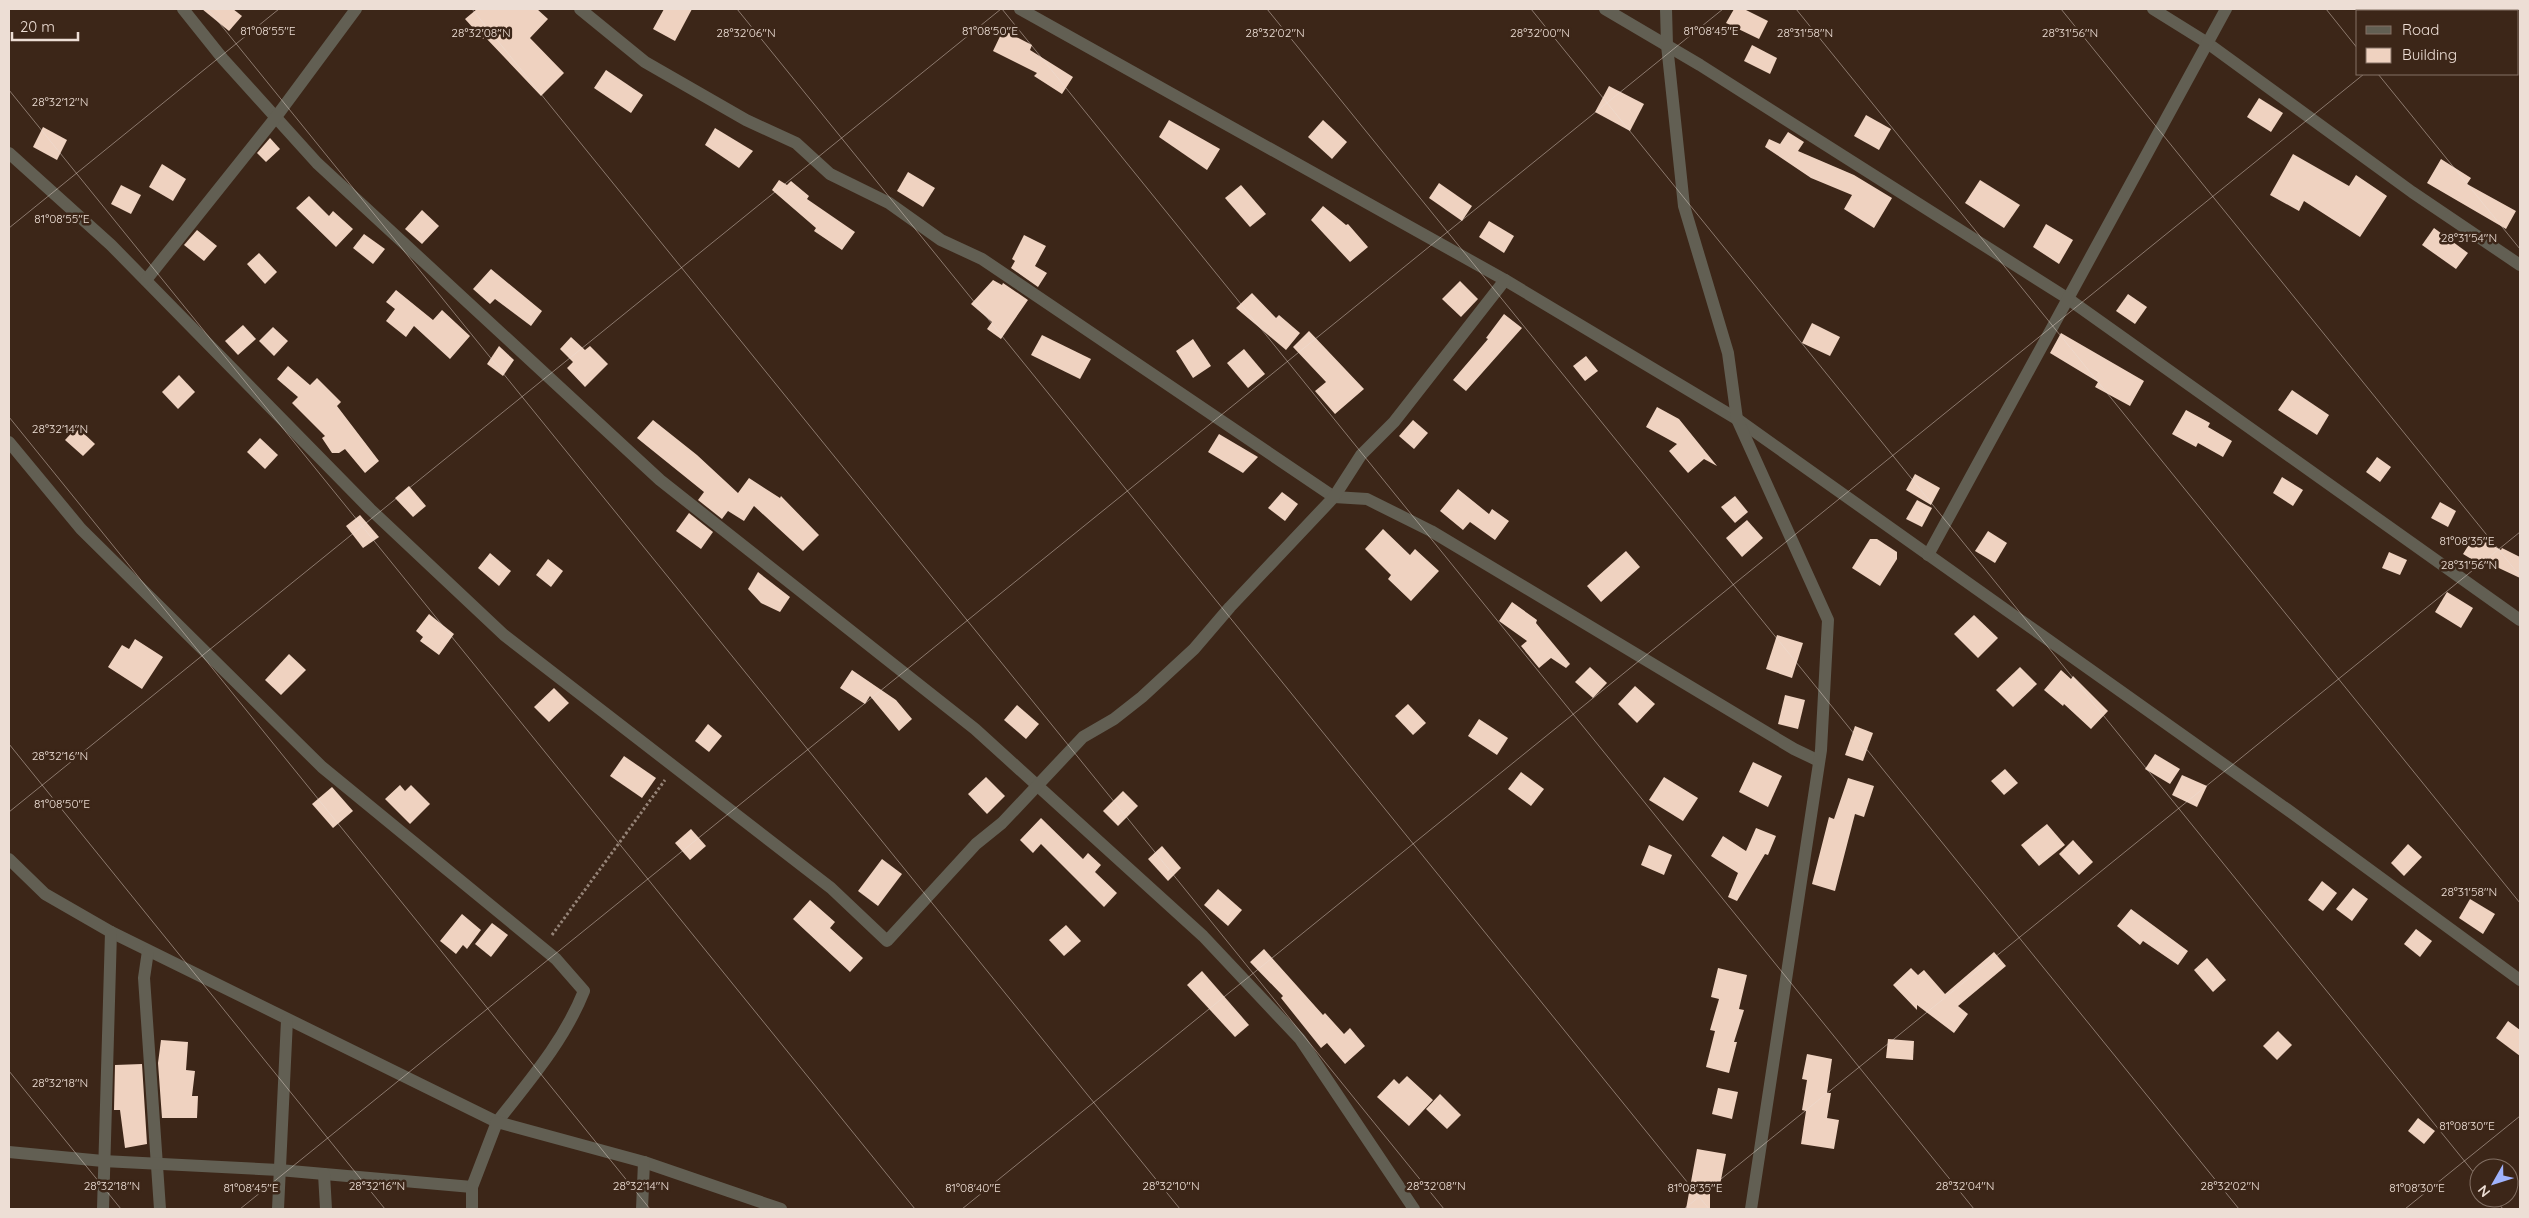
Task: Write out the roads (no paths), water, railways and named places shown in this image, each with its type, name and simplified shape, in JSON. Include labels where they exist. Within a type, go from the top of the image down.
[{"type":"street","points":[[183,9],[223,59],[317,163],[660,480],[975,730],[1203,936],[1300,1039],[1414,1209]]},
{"type":"street","points":[[146,280],[276,117],[356,9]]},
{"type":"street","points":[[580,9],[645,62],[746,120],[796,143],[830,174],[889,203],[941,240],[982,259],[1334,498],[1367,499],[1431,531],[1794,750],[1819,761]]},
{"type":"street","points":[[1020,9],[1505,280],[1737,419],[2288,810],[2520,980]]},
{"type":"street","points":[[1605,9],[1667,45],[2066,298],[2520,620]]},
{"type":"street","points":[[1666,9],[1667,45],[1684,206],[1728,353],[1737,419],[1828,620],[1819,761],[1751,1209]]},
{"type":"street","points":[[2153,9],[2206,42],[2412,192],[2520,265]]},
{"type":"street","points":[[1928,555],[2066,298],[2206,42],[2226,9]]},
{"type":"street","points":[[9,153],[111,245],[370,509],[504,635],[676,766],[831,888],[887,941],[976,844],[1002,823],[1083,737],[1114,719],[1142,697],[1194,649],[1230,607],[1334,498],[1361,455],[1394,422],[1505,280]]},
{"type":"street","points":[[9,442],[81,529],[322,767],[556,959],[584,992],[573,1018],[546,1061],[497,1122],[472,1187],[472,1209]]},
{"type":"street","points":[[9,860],[45,894],[111,932],[497,1122],[644,1162],[781,1209]]},
{"type":"street","points":[[102,1209],[111,932]]},
{"type":"street","points":[[148,950],[144,978],[160,1209]]},
{"type":"street","points":[[278,1209],[287,1020]]},
{"type":"street","points":[[9,1152],[103,1161],[157,1162],[279,1170],[472,1187]]},
{"type":"street","points":[[642,1209],[644,1162]]},
{"type":"street","points":[[324,1174],[326,1209]]}]
